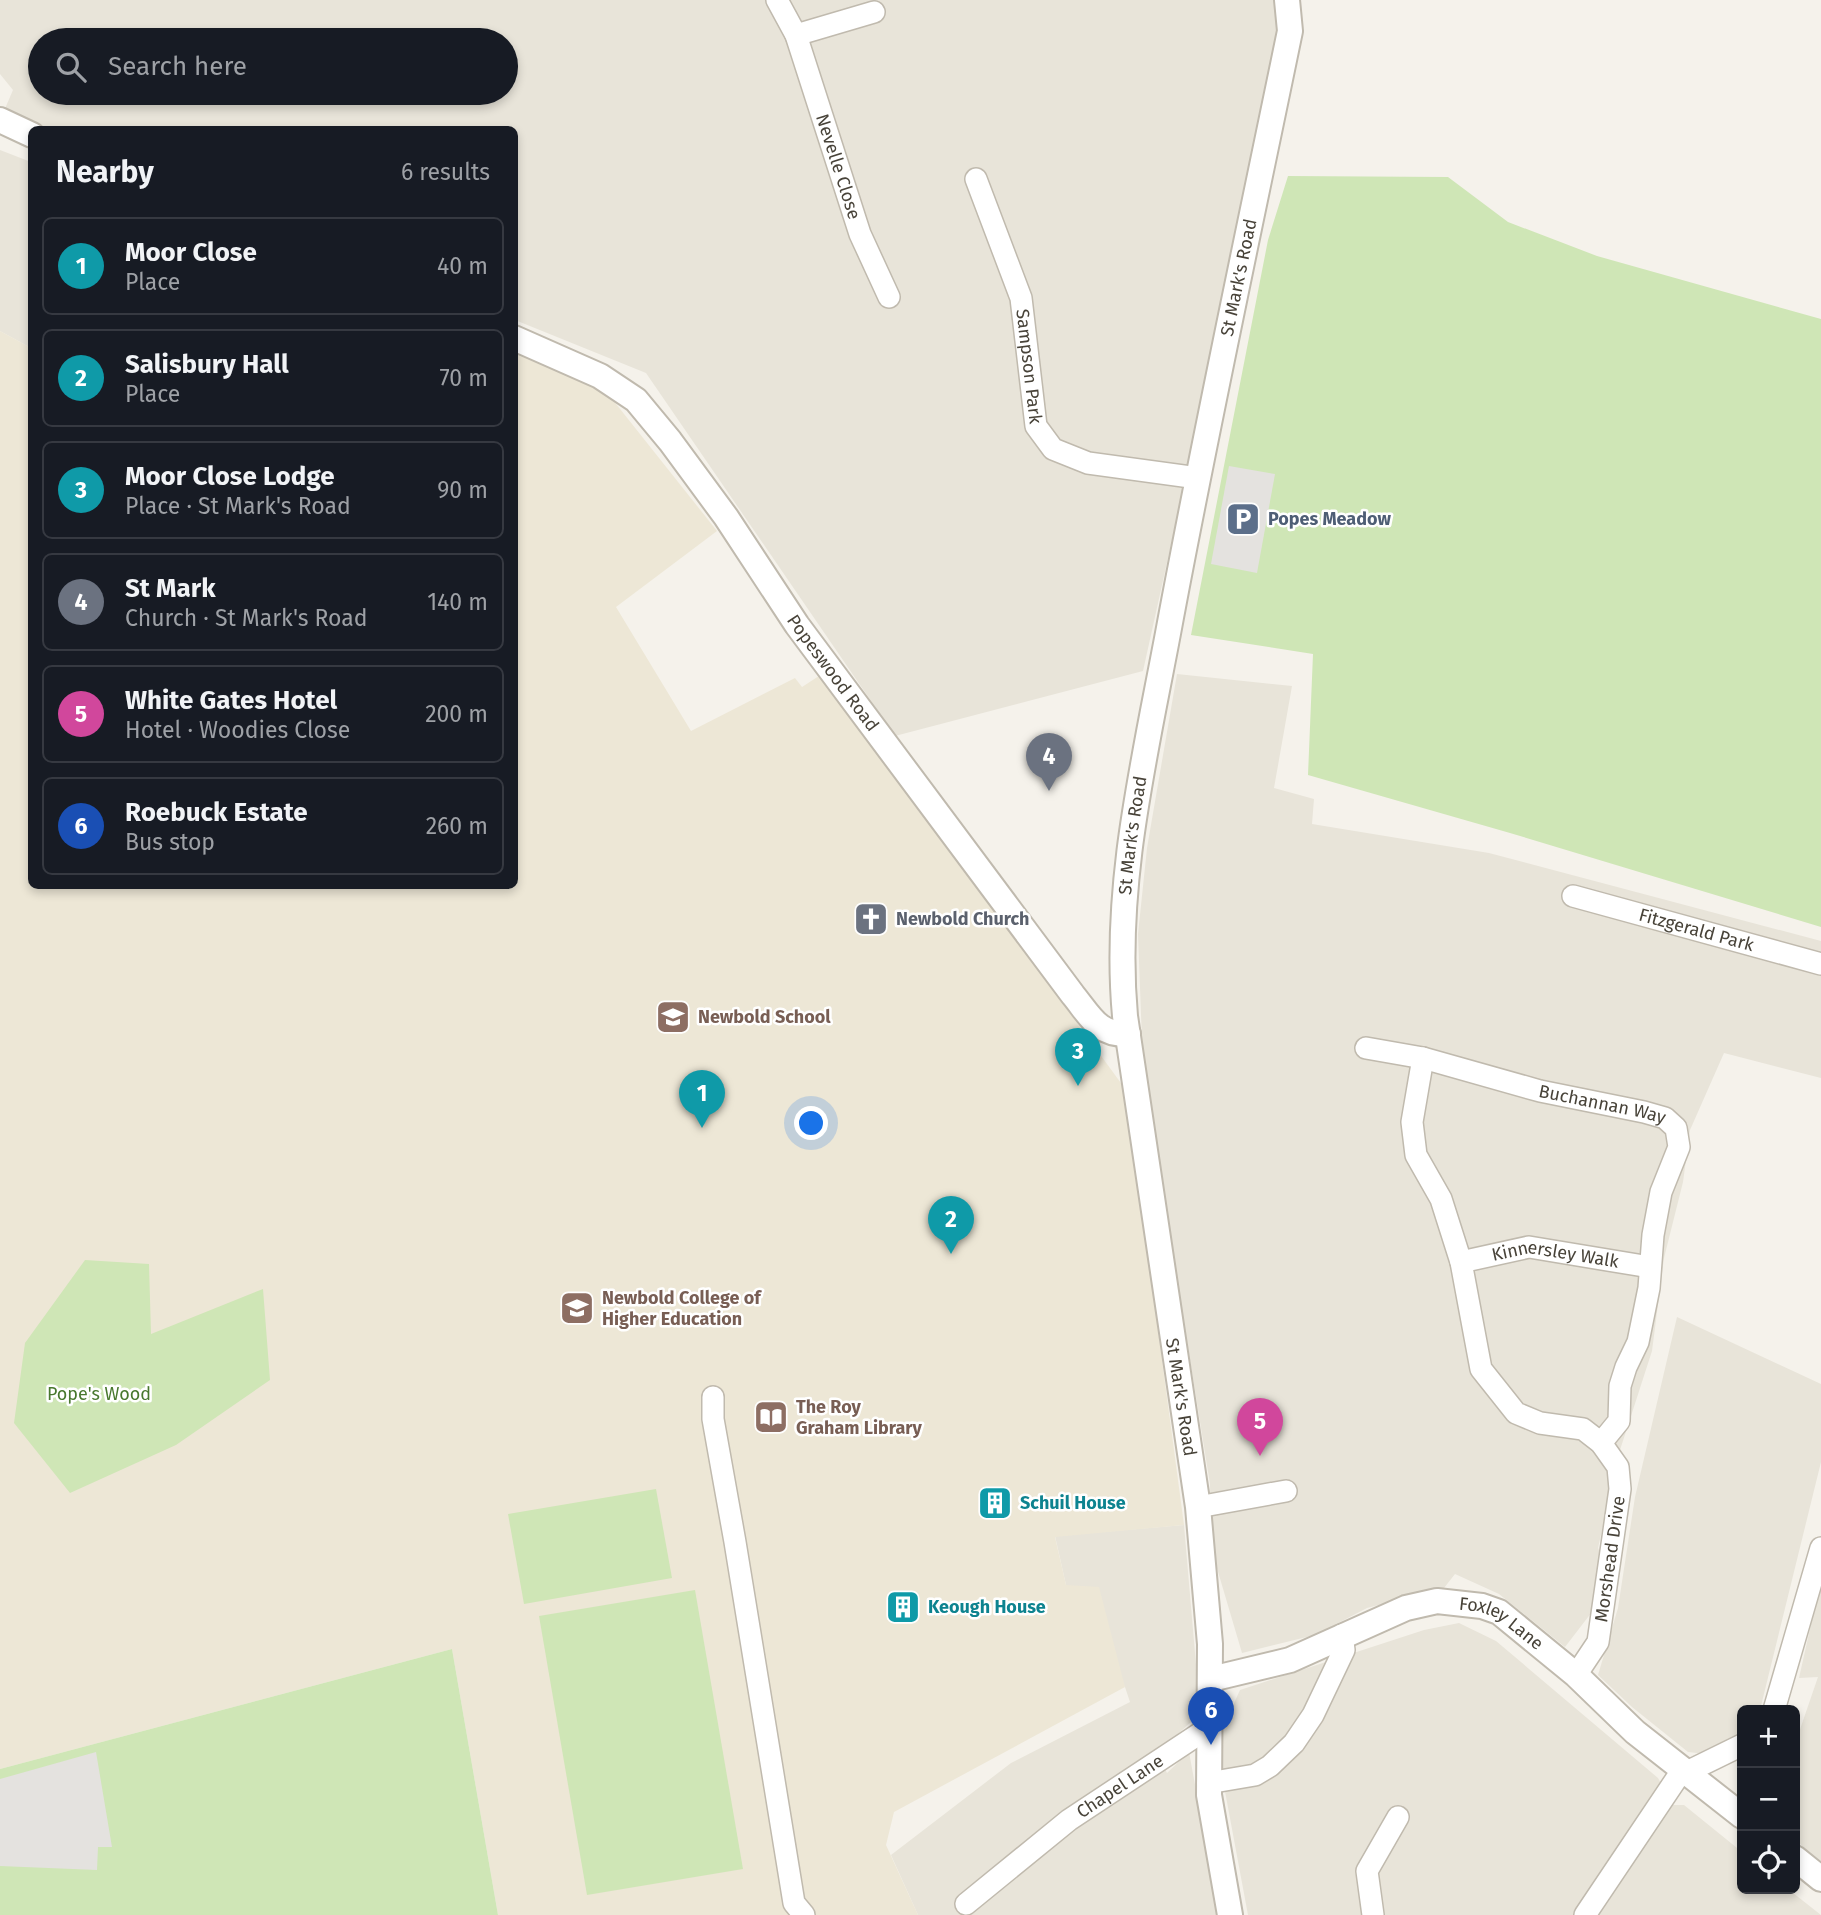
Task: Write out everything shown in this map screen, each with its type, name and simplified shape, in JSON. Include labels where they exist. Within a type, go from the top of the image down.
[{"type":"street","name":"Nevelle Close","points":[[777,0],[796,35],[860,234],[889,297]]},
{"type":"street","name":"St Mark's Road","points":[[1230,1915],[1208,1783],[1210,1679],[1198,1507],[1121,976],[1125,883],[1131,828],[1198,478],[1290,31],[1287,0]]},
{"type":"street","points":[[796,35],[874,12]]},
{"type":"street","points":[[0,120],[28,133]]},
{"type":"street","name":"Sampson Park","points":[[976,179],[1021,298],[1036,426],[1053,449],[1088,463],[1198,478]]},
{"type":"street","name":"Popeswood Road","points":[[518,340],[600,376],[636,400],[718,507],[797,625],[1073,995],[1101,1029],[1114,1034],[1128,1034]]},
{"type":"street","name":"Fitzgerald Park","points":[[1573,896],[1821,964]]},
{"type":"street","name":"Buchannan Way","points":[[1366,1048],[1423,1058],[1550,1093],[1665,1118],[1676,1128],[1679,1147],[1661,1192],[1649,1288],[1638,1342],[1620,1386],[1619,1420],[1601,1443]]},
{"type":"street","points":[[1423,1058],[1412,1122],[1416,1155],[1441,1199],[1461,1262],[1482,1369],[1516,1413],[1540,1423],[1583,1429],[1601,1443]]},
{"type":"street","name":"Kinnersley Walk","points":[[1461,1262],[1529,1247],[1650,1267]]},
{"type":"street","points":[[713,1397],[713,1419],[794,1903],[804,1915]]},
{"type":"street","name":"Morshead Drive","points":[[1576,1675],[1598,1642],[1620,1489],[1618,1467],[1601,1443]]},
{"type":"street","points":[[1198,1507],[1286,1491]]},
{"type":"street","points":[[1775,1705],[1821,1548]]},
{"type":"street","name":"Foxley Lane","points":[[1210,1679],[1290,1660],[1342,1635],[1416,1606],[1437,1601],[1482,1606],[1499,1612],[1576,1675],[1635,1732],[1737,1812]]},
{"type":"street","points":[[1208,1783],[1255,1775],[1270,1766],[1294,1743],[1312,1714],[1343,1650],[1342,1635]]},
{"type":"street","name":"Chapel Lane","points":[[966,1904],[1069,1820],[1208,1728]]},
{"type":"street","points":[[1585,1915],[1685,1770],[1737,1747]]},
{"type":"street","points":[[1373,1915],[1367,1871],[1398,1817]]},
{"type":"street","points":[[1800,1862],[1821,1879]]},
{"type":"shaded area","points":[[0,0],[1281,0],[1283,29],[1143,671],[895,736],[646,373],[518,321],[518,126],[39,126],[4,111],[13,90],[0,74]]},
{"type":"shaded area","points":[[0,150],[28,161],[28,346],[0,331]]},
{"type":"shaded area","name":"Newbold College of Higher Education","points":[[0,331],[28,346],[28,889],[518,889],[518,354],[605,390],[717,531],[616,607],[691,731],[795,678],[802,687],[822,674],[1126,1090],[1184,1525],[1055,1537],[1066,1585],[1099,1587],[1125,1687],[894,1812],[886,1845],[918,1915],[498,1915],[452,1649],[0,1769]]},
{"type":"shaded area","name":"Popes Meadow","points":[[1229,466],[1275,474],[1257,573],[1211,564]]},
{"type":"shaded area","points":[[1177,674],[1292,686],[1274,788],[1314,799],[1312,824],[1489,853],[1821,941],[1821,1078],[1724,1053],[1690,1130],[1683,1182],[1664,1258],[1652,1351],[1620,1450],[1598,1548],[1604,1562],[1595,1608],[1565,1647],[1499,1594],[1455,1574],[1444,1588],[1367,1608],[1315,1635],[1242,1653],[1211,1548],[1210,1484],[1143,1068],[1138,934],[1147,848]]},
{"type":"shaded area","points":[[1677,1317],[1821,1384],[1821,1462],[1761,1705],[1737,1705],[1737,1739],[1706,1754],[1688,1752],[1632,1707],[1598,1675],[1618,1608],[1635,1497]]},
{"type":"shaded area","points":[[1184,1525],[1198,1688],[1191,1722],[1157,1753],[1167,1773],[1189,1752],[1219,1915],[918,1915],[891,1855],[1011,1763],[1130,1702],[1125,1687],[1066,1585],[1055,1536]]},
{"type":"shaded area","points":[[1821,1580],[1821,1861],[1800,1844],[1800,1729],[1818,1677],[1799,1678]]},
{"type":"shaded area","points":[[1459,1623],[1496,1641],[1658,1778],[1673,1805],[1684,1805],[1737,1848],[1737,1894],[1794,1894],[1821,1915],[1248,1915],[1216,1743],[1240,1690],[1424,1630]]},
{"type":"shaded area","points":[[96,1752],[112,1847],[98,1847],[97,1870],[0,1866],[0,1779]]},
{"type":"green space","points":[[1288,176],[1448,177],[1508,222],[1597,256],[1821,319],[1821,927],[1308,775],[1313,654],[1191,635],[1268,240]]},
{"type":"green space","name":"Pope's Wood","points":[[85,1260],[149,1264],[151,1334],[263,1289],[270,1380],[176,1445],[70,1493],[14,1423],[25,1343]]},
{"type":"green space","points":[[656,1489],[672,1578],[524,1604],[508,1514]]},
{"type":"green space","points":[[695,1590],[743,1869],[587,1895],[539,1616]]},
{"type":"green space","points":[[452,1649],[498,1915],[0,1915],[0,1769]]},
{"type":"place","name":"Popes Meadow","points":[[1243,519]]},
{"type":"place","name":"St Mark","points":[[1049,791]]},
{"type":"place","name":"Newbold Church","points":[[871,919]]},
{"type":"place","name":"Newbold School","points":[[673,1017]]},
{"type":"place","name":"Moor Close Lodge","points":[[1078,1086]]},
{"type":"place","name":"Moor Close","points":[[702,1128]]},
{"type":"place","name":"Salisbury Hall","points":[[951,1254]]},
{"type":"place","name":"Newbold College of Higher Education","points":[[577,1308]]},
{"type":"place","name":"The Roy Graham Library","points":[[771,1417]]},
{"type":"place","name":"White Gates Hotel","points":[[1260,1456]]},
{"type":"place","name":"Schuil House","points":[[995,1503]]},
{"type":"place","name":"Keough House","points":[[903,1607]]},
{"type":"place","name":"Roebuck Estate","points":[[1211,1745]]}]
